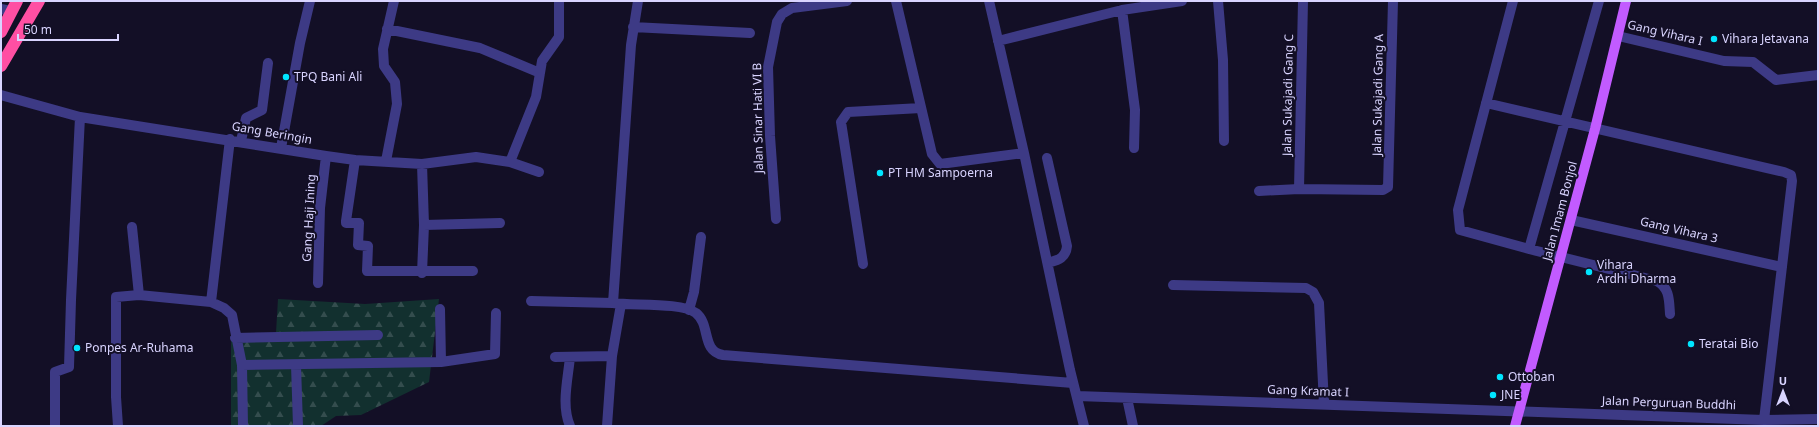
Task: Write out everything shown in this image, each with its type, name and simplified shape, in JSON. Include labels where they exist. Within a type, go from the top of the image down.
[{"type":"highway","points":[[1,66],[39,1]]},
{"type":"highway","points":[[2,26],[10,7]]},
{"type":"main road","name":"Jalan Imam Bonjol","points":[[1515,426],[1518,410],[1595,129],[1626,1]]},
{"type":"street","points":[[281,148],[300,43],[310,1]]},
{"type":"street","points":[[386,161],[397,104],[395,82],[384,66],[383,50],[394,1]]},
{"type":"street","points":[[510,162],[536,97],[542,61],[559,37],[559,1]]},
{"type":"street","points":[[607,426],[617,304],[633,28],[638,1]]},
{"type":"street","name":"Jalan Sinar Hati VI B","points":[[776,219],[770,136],[768,67],[777,22],[782,14],[792,8],[847,1]]},
{"type":"street","points":[[896,1],[932,154],[940,164],[1024,153]]},
{"type":"street","points":[[989,1],[1024,153],[1073,383],[1084,426]]},
{"type":"street","points":[[998,41],[1122,10],[1182,1]]},
{"type":"street","points":[[1218,1],[1223,60],[1224,141]]},
{"type":"street","name":"Jalan Sukajadi Gang C","points":[[1299,189],[1303,1]]},
{"type":"street","name":"Jalan Sukajadi Gang A","points":[[1299,189],[1384,190],[1387,189],[1389,185],[1393,1]]},
{"type":"street","points":[[1513,1],[1458,210],[1460,230],[1657,281],[1664,285],[1668,293],[1670,314]]},
{"type":"street","points":[[1529,249],[1599,1]]},
{"type":"street","points":[[1122,10],[1135,110],[1134,148]]},
{"type":"street","points":[[633,28],[750,33]]},
{"type":"street","points":[[387,30],[480,48],[540,73]]},
{"type":"street","name":"Gang Vihara I","points":[[1618,36],[1724,61],[1753,62],[1776,80],[1818,75]]},
{"type":"street","points":[[241,141],[246,118],[262,110],[268,63]]},
{"type":"street","name":"Gang Beringin","points":[[1,95],[80,117],[230,139],[326,156],[355,160],[422,164],[476,157],[510,162],[539,172]]},
{"type":"street","points":[[1486,103],[1777,170],[1791,175],[1792,181],[1764,420]]},
{"type":"street","points":[[863,264],[841,122],[848,112],[922,108]]},
{"type":"street","points":[[55,426],[55,372],[69,367],[80,117]]},
{"type":"street","points":[[211,302],[230,139]]},
{"type":"street","name":"Gang Haji Ining","points":[[318,283],[320,208],[326,156]]},
{"type":"street","points":[[1047,158],[1067,246],[1064,256],[1048,263]]},
{"type":"street","points":[[355,160],[346,223],[359,224],[358,245],[368,246],[367,271],[473,271]]},
{"type":"street","points":[[422,164],[424,225],[422,272]]},
{"type":"street","points":[[1259,191],[1299,189]]},
{"type":"street","name":"Gang Vihara 3","points":[[1571,220],[1782,266]]},
{"type":"street","points":[[424,225],[500,223]]},
{"type":"street","points":[[132,228],[139,295]]},
{"type":"street","points":[[689,310],[694,292],[701,237]]},
{"type":"street","points":[[1173,285],[1306,288],[1313,292],[1319,303],[1324,404]]},
{"type":"street","points":[[118,426],[116,398],[116,297],[139,295],[211,302],[224,308],[232,315],[235,338],[242,365],[243,426]]},
{"type":"street","points":[[531,301],[673,307],[689,310],[702,320],[712,350],[716,354],[1073,383]]},
{"type":"street","points":[[440,309],[441,362]]},
{"type":"street","points":[[242,365],[441,362],[496,354],[496,313]]},
{"type":"street","points":[[235,338],[378,335]]},
{"type":"street","points":[[555,357],[612,356]]},
{"type":"street","points":[[570,357],[566,407],[566,417],[570,426]]},
{"type":"street","points":[[296,365],[298,426]]},
{"type":"street","name":"Gang Kramat I","points":[[1077,396],[1518,410]]},
{"type":"street","points":[[1127,398],[1134,426]]},
{"type":"street","name":"Jalan Perguruan Buddhi","points":[[1518,410],[1764,420],[1818,420]]},
{"type":"green space","points":[[278,299],[365,304],[439,299],[429,382],[361,415],[336,416],[321,426],[231,426],[231,334],[276,333]]},
{"type":"place","name":"Vihara Jetavana","points":[[1714,39]]},
{"type":"place","name":"TPQ Bani Ali","points":[[286,77]]},
{"type":"place","name":"PT HM Sampoerna","points":[[880,173]]},
{"type":"place","name":"Vihara Ardhi Dharma","points":[[1589,272]]},
{"type":"place","name":"Teratai Bio","points":[[1691,344]]},
{"type":"place","name":"Ponpes Ar-Ruhama","points":[[77,348]]},
{"type":"place","name":"Ottoban","points":[[1500,377]]},
{"type":"place","name":"JNE","points":[[1493,395]]}]
